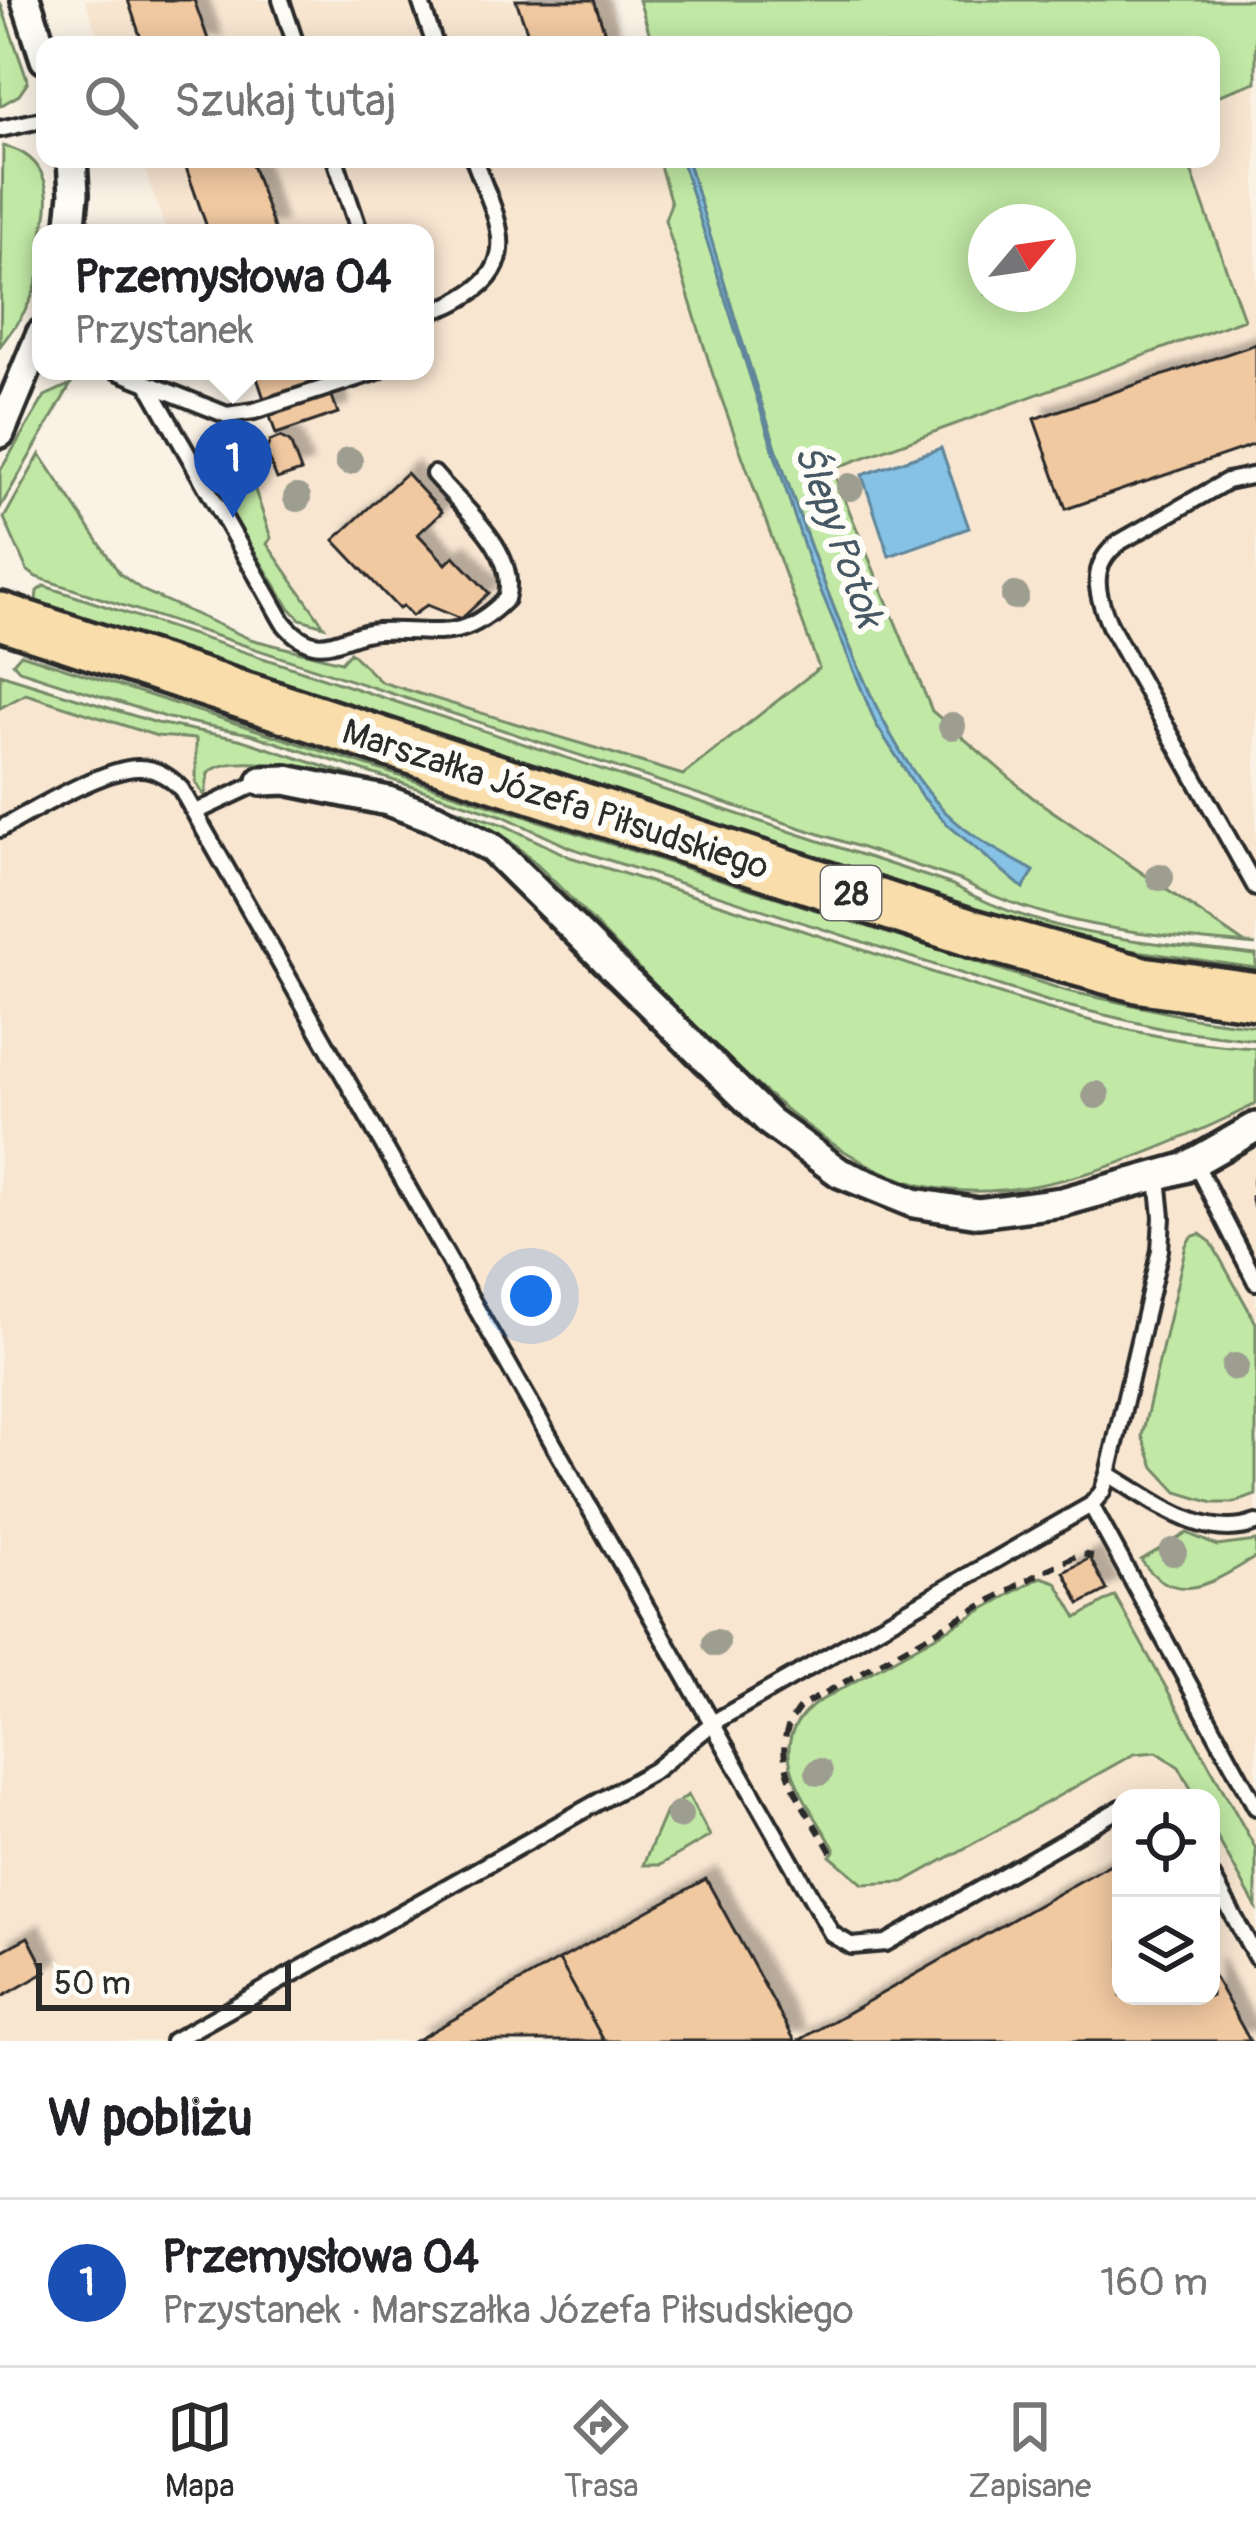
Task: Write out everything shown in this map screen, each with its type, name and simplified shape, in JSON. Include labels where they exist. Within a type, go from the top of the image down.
[{"type":"main road","name":"Marszałka Józefa Piłsudskiego","points":[[2,614],[968,932],[1142,980],[1256,996]]},
{"type":"street","points":[[26,0],[38,36]]},
{"type":"street","points":[[71,224],[73,168]]},
{"type":"street","points":[[0,389],[32,349]]},
{"type":"street","points":[[0,434],[32,358]]},
{"type":"street","points":[[262,781],[286,780],[388,801],[450,825],[492,848],[770,1122],[840,1173],[877,1190],[944,1210],[979,1213],[1062,1202],[1195,1163],[1256,1127]]},
{"type":"lane","points":[[281,0],[293,36]]},
{"type":"lane","points":[[420,0],[432,36]]},
{"type":"lane","points":[[0,128],[36,121]]},
{"type":"lane","points":[[338,168],[357,224]]},
{"type":"lane","points":[[434,309],[482,286],[501,255],[499,232],[477,168]]},
{"type":"lane","points":[[136,380],[205,409],[232,415],[348,380]]},
{"type":"lane","points":[[149,386],[284,622],[293,633],[314,643],[342,644],[373,631],[459,632],[480,623],[506,599],[507,575],[496,548],[434,474]]},
{"type":"lane","points":[[1256,475],[1227,481],[1120,542],[1107,551],[1096,576],[1110,626],[1256,888]]},
{"type":"lane","points":[[0,829],[88,784],[138,767],[174,781],[196,812],[826,1925],[841,1941],[874,1947],[886,1943],[1112,1813]]},
{"type":"lane","points":[[196,812],[262,781]]},
{"type":"lane","points":[[1195,1163],[1256,1282]]},
{"type":"lane","points":[[173,2041],[655,1770],[714,1722],[1091,1505],[1108,1474],[1160,1250],[1158,1177]]},
{"type":"lane","points":[[1108,1474],[1202,1526],[1236,1529],[1256,1523]]},
{"type":"lane","points":[[1091,1505],[1256,1807]]},
{"type":"lane","points":[[1220,1891],[1256,1957]]},
{"type":"path","points":[[1256,1175],[1252,1196],[1256,1212]]},
{"type":"path","points":[[831,1852],[784,1764],[787,1726],[800,1708],[1040,1573],[1087,1553],[1100,1562]]},
{"type":"shaded area","points":[[85,0],[610,0],[621,36],[98,36]]},
{"type":"shaded area","points":[[1256,82],[1256,945],[1244,943],[1032,797],[932,710],[832,468],[1243,319],[1190,168],[1220,168],[1220,95]]},
{"type":"shaded area","points":[[144,168],[660,168],[713,375],[819,668],[683,775],[381,682],[320,622],[266,543],[271,538],[241,449],[276,434],[258,380],[434,380],[434,224],[164,224]]},
{"type":"shaded area","points":[[26,694],[157,736],[236,742],[367,783],[619,888],[998,1011],[1256,1066],[1256,2041],[0,2041],[0,708]]},
{"type":"green space","points":[[639,0],[1256,0],[1256,82],[1220,95],[1220,36],[650,36]]},
{"type":"green space","points":[[0,2],[28,82],[19,95],[0,106]]},
{"type":"green space","points":[[3,146],[19,151],[39,169],[47,206],[44,224],[32,224],[32,295],[0,346]]},
{"type":"green space","points":[[661,168],[684,168],[808,559],[876,724],[921,795],[947,824],[1023,888],[1034,871],[970,833],[937,803],[905,759],[867,686],[793,499],[690,168],[1190,168],[1244,319],[832,469],[932,711],[1032,797],[1244,943],[1256,945],[1104,927],[1030,909],[960,880],[36,577],[27,570],[4,518],[40,454],[120,574],[142,590],[250,639],[341,662],[350,652],[381,682],[683,775],[819,668],[713,375],[665,220],[671,203]]},
{"type":"green space","points":[[71,384],[0,508],[0,471],[45,396]]},
{"type":"green space","points":[[237,436],[271,538],[267,544],[324,626],[300,619],[288,606],[220,489],[219,460]]},
{"type":"green space","points":[[44,586],[953,885],[1025,916],[1101,935],[1256,955],[1256,968],[1122,949],[998,915],[36,601],[37,591]]},
{"type":"green space","points":[[21,654],[1067,991],[1193,1018],[1256,1026],[1256,1040],[1164,1029],[1050,1002],[571,848],[503,816],[250,734],[168,718],[19,670],[13,663]]},
{"type":"green space","points":[[0,674],[157,723],[239,739],[504,825],[570,857],[1038,1006],[1168,1038],[1256,1048],[1256,1104],[1132,1159],[1039,1185],[948,1190],[906,1181],[828,1141],[754,1082],[505,837],[354,782],[266,764],[231,764],[208,773],[205,797],[196,783],[196,739],[157,736],[26,694],[0,708]]},
{"type":"green space","points":[[1200,1234],[1211,1242],[1256,1323],[1256,1495],[1234,1503],[1213,1503],[1177,1492],[1154,1467],[1142,1436],[1186,1245]]},
{"type":"green space","points":[[1187,1533],[1217,1546],[1256,1541],[1256,1557],[1211,1582],[1182,1588],[1168,1584],[1141,1560]]},
{"type":"green space","points":[[1041,1577],[1056,1582],[1077,1618],[1115,1596],[1256,1849],[1256,1907],[1220,1842],[1220,1789],[1191,1789],[1179,1767],[1157,1752],[1134,1754],[904,1882],[863,1884],[830,1856],[835,1850],[793,1774],[791,1736],[818,1702]]},
{"type":"green space","points":[[688,1795],[710,1836],[660,1865],[643,1865],[666,1811]]},
{"type":"water","points":[[684,168],[690,168],[793,500],[867,687],[891,736],[938,804],[971,833],[1034,871],[1023,888],[947,824],[921,795],[876,724],[808,559]]},
{"type":"water","points":[[941,448],[969,528],[889,556],[862,475]]},
{"type":"building","points":[[128,0],[194,0],[207,36],[140,36]]},
{"type":"building","points":[[516,0],[594,0],[606,36],[529,36]]},
{"type":"building","points":[[186,168],[253,168],[273,224],[206,224]]},
{"type":"building","points":[[1256,344],[1256,444],[1066,509],[1034,419]]},
{"type":"building","points":[[258,380],[326,380],[338,413],[276,434]]},
{"type":"building","points":[[280,437],[290,442],[301,471],[277,479],[266,451],[270,441]]},
{"type":"building","points":[[406,473],[442,512],[418,534],[446,564],[454,556],[489,593],[461,619],[427,605],[412,616],[403,606],[399,609],[334,540]]},
{"type":"building","points":[[1090,1558],[1107,1590],[1080,1604],[1064,1572]]},
{"type":"building","points":[[1112,1863],[1112,2005],[1220,2005],[1220,1987],[1250,2041],[798,2041]]},
{"type":"building","points":[[706,1879],[795,2041],[604,2041],[559,1960]]},
{"type":"building","points":[[28,1937],[46,1972],[0,1998],[0,1952]]},
{"type":"building","points":[[559,1960],[604,2041],[415,2041]]},
{"type":"place","name":"Przemysłowa 04","points":[[233,518]]},
{"type":"water label","name":"Ślepy Potok","points":[[840,535]]}]
